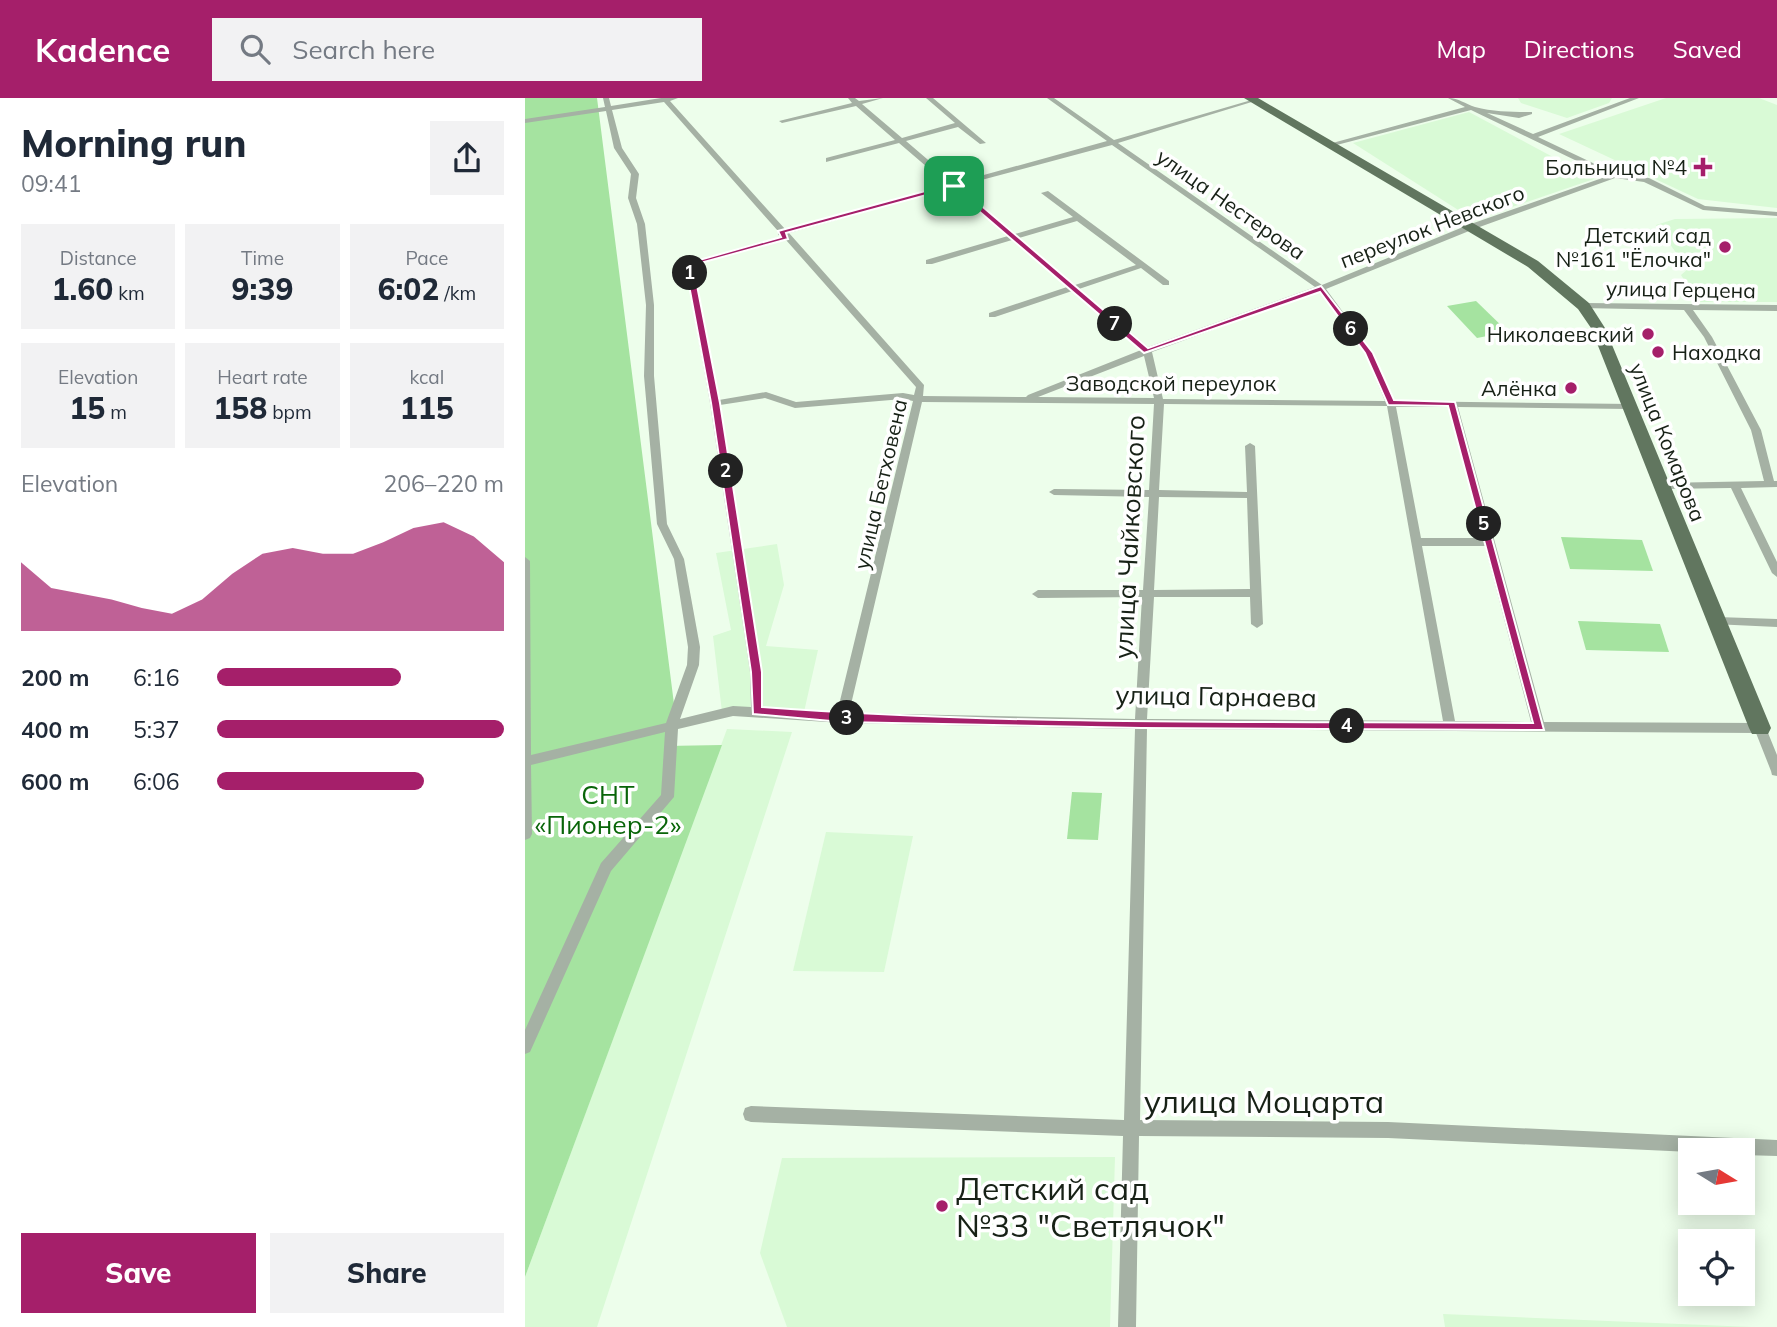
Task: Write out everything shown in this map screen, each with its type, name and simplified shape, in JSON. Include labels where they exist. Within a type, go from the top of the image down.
[{"type":"main road","name":"улица Комарова","points":[[1252,99],[1534,264],[1584,306],[1598,328],[1717,621],[1771,731]]},
{"type":"street","points":[[782,121],[854,101],[880,98]]},
{"type":"street","points":[[929,98],[982,143]]},
{"type":"street","name":"улица Нестерова","points":[[1050,98],[1321,288],[1369,353],[1391,403],[1450,727]]},
{"type":"street","points":[[1451,98],[1614,176]]},
{"type":"street","points":[[1532,137],[1636,98]]},
{"type":"street","points":[[525,121],[606,104],[668,99]]},
{"type":"street","name":"улица Бетховена","points":[[668,99],[783,235],[921,387],[842,718]]},
{"type":"street","points":[[757,711],[757,672],[715,403],[689,264],[1113,142],[1252,99]]},
{"type":"street","points":[[854,101],[1147,351]]},
{"type":"street","points":[[525,1047],[606,867],[667,797],[672,724],[693,665],[694,647],[680,559],[662,524],[649,376],[650,305],[641,224],[632,198],[635,174],[618,148],[606,104]]},
{"type":"street","points":[[1329,145],[1471,108],[1519,116],[1530,113]]},
{"type":"street","points":[[1516,130],[1519,116]]},
{"type":"street","points":[[829,160],[960,124]]},
{"type":"street","name":"переулок Невского","points":[[1024,400],[1147,351],[1321,288],[1471,227],[1614,176],[1646,180],[1703,208],[1777,214]]},
{"type":"street","points":[[1045,193],[1166,282]]},
{"type":"street","points":[[929,262],[1078,218]]},
{"type":"street","points":[[992,315],[1143,265]]},
{"type":"street","name":"улица Герцена","points":[[1584,306],[1777,308]]},
{"type":"street","points":[[1662,486],[1774,484],[1756,430],[1708,337],[1686,306]]},
{"type":"street","name":"улица Чайковского","points":[[1127,1327],[1141,724],[1159,401],[1147,351]]},
{"type":"street","name":"Заводской переулок","points":[[715,403],[766,396],[795,405],[903,396],[918,399],[1629,406]]},
{"type":"street","points":[[1452,403],[1539,727]]},
{"type":"street","points":[[1250,446],[1257,624]]},
{"type":"street","points":[[1734,484],[1777,573]]},
{"type":"street","points":[[1054,492],[1252,495]]},
{"type":"street","points":[[1416,541],[1488,542]]},
{"type":"street","points":[[525,561],[525,834]]},
{"type":"street","points":[[1038,594],[1148,596],[1255,593]]},
{"type":"street","points":[[1717,621],[1777,623]]},
{"type":"street","name":"улица Гарнаева","points":[[525,762],[733,711],[842,718],[1141,724],[1771,731]]},
{"type":"street","points":[[1771,731],[1777,771]]},
{"type":"street","name":"улица Моцарта","points":[[751,1114],[1130,1128],[1388,1130],[1777,1148]]},
{"type":"shaded area","points":[[1518,98],[1612,98],[1609,103],[1567,118],[1521,103]]},
{"type":"shaded area","name":"Больница №4","points":[[1666,98],[1759,98],[1777,105],[1777,208],[1698,199],[1559,134]]},
{"type":"shaded area","points":[[1469,112],[1594,179],[1474,220],[1353,143]]},
{"type":"shaded area","name":"Детский сад №161 \"Ёлочка\"","points":[[1777,218],[1777,302],[1699,302],[1681,275],[1688,269],[1656,225],[1675,219]]},
{"type":"shaded area","points":[[777,544],[784,585],[766,646],[818,650],[804,712],[722,712],[713,636],[731,630],[716,553]]},
{"type":"shaded area","points":[[727,729],[792,732],[597,1327],[525,1327],[525,1277]]},
{"type":"shaded area","points":[[826,832],[913,836],[884,972],[793,971]]},
{"type":"shaded area","name":"Детский сад №33 \"Светлячок\"","points":[[1115,1157],[1110,1327],[787,1327],[760,1253],[782,1158]]},
{"type":"shaded area","points":[[1443,1314],[1752,1327],[1445,1327]]},
{"type":"green space","name":"СНТ «Пионер-2»","points":[[525,98],[597,98],[674,704],[666,746],[722,745],[525,1277]]},
{"type":"green space","points":[[1476,301],[1508,332],[1477,338],[1447,306]]},
{"type":"green space","points":[[1561,537],[1642,540],[1653,571],[1570,569]]},
{"type":"green space","points":[[1578,621],[1660,624],[1669,652],[1586,650]]},
{"type":"green space","points":[[1072,792],[1102,793],[1098,840],[1067,839]]},
{"type":"place","name":"Больница №4","points":[[1703,167]]},
{"type":"place","name":"Детский сад №161 \"Ёлочка\"","points":[[1725,247]]},
{"type":"place","name":"Николаевский","points":[[1648,334]]},
{"type":"place","name":"Находка","points":[[1658,352]]},
{"type":"place","name":"Алёнка","points":[[1571,388]]},
{"type":"place","name":"Детский сад №33 \"Светлячок\"","points":[[942,1206]]},
{"type":"route","points":[[954,186],[1147,351],[1321,288],[1369,353],[1391,403],[1452,403],[1539,727],[1141,724],[842,718],[757,711],[757,672],[715,403],[689,264],[786,238],[781,233],[954,186]]}]
